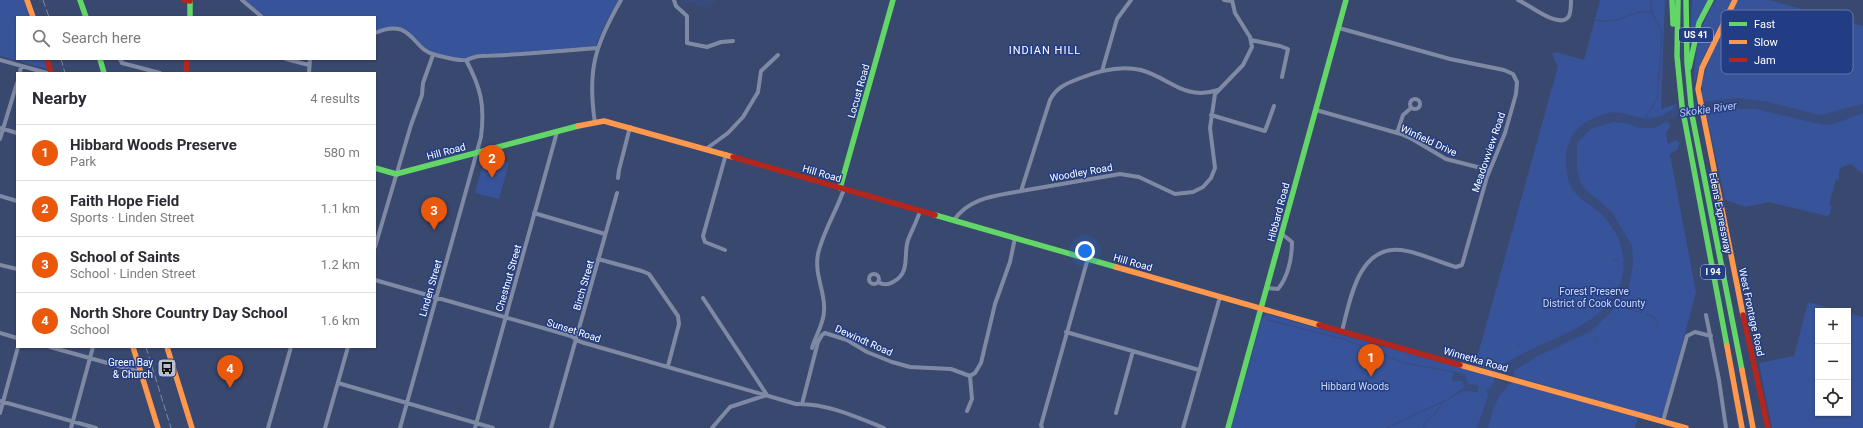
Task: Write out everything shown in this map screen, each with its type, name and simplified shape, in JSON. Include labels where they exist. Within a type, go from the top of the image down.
[{"type":"main road","points":[[27,0],[33,16]]},
{"type":"main road","points":[[80,0],[86,16]]},
{"type":"main road","points":[[184,0],[190,1],[190,16]]},
{"type":"main road","name":"Locust Road","points":[[842,188],[893,0]]},
{"type":"main road","name":"Hibbard Road","points":[[1228,428],[1346,0]]},
{"type":"main road","name":"US 41","points":[[1672,0],[1673,47],[1678,56]]},
{"type":"main road","name":"Edens Expressway","points":[[1678,0],[1678,56],[1682,106],[1742,428]]},
{"type":"main road","name":"Edens Expressway","points":[[1686,0],[1688,74],[1692,115],[1753,428]]},
{"type":"main road","name":"US 41","points":[[1688,74],[1699,23],[1711,0]]},
{"type":"main road","name":"West Frontage Road","points":[[1730,10],[1735,0]]},
{"type":"main road","name":"West Frontage Road","points":[[1721,30],[1700,75],[1698,89],[1746,332],[1768,428]]},
{"type":"main road","points":[[47,60],[51,72]]},
{"type":"main road","points":[[100,60],[104,72]]},
{"type":"main road","points":[[186,72],[187,60]]},
{"type":"main road","name":"Hill Road","points":[[396,174],[595,122],[609,122],[726,154],[1261,309]]},
{"type":"main road","points":[[376,168],[396,174]]},
{"type":"main road","name":"Winnetka Road","points":[[1261,309],[1663,421],[1683,428]]},
{"type":"main road","points":[[133,348],[158,428]]},
{"type":"main road","points":[[167,348],[192,428]]},
{"type":"street","points":[[242,0],[261,16]]},
{"type":"street","points":[[595,122],[592,99],[592,70],[597,48],[621,0]]},
{"type":"street","points":[[674,0],[676,6],[687,16],[687,43],[707,47],[721,42],[733,42]]},
{"type":"street","points":[[1102,72],[1117,19],[1131,0]]},
{"type":"street","points":[[1224,0],[1232,0],[1238,20],[1251,40],[1288,49],[1282,77]]},
{"type":"street","points":[[1518,0],[1539,14],[1562,20],[1567,18],[1570,14],[1571,0]]},
{"type":"street","name":"Meadowview Road","points":[[1339,28],[1434,55],[1504,70],[1513,74],[1517,82],[1516,94],[1505,133],[1489,170],[1462,265],[1456,267],[1400,250],[1390,250],[1378,255],[1366,265],[1359,275],[1342,331]]},
{"type":"street","points":[[376,33],[388,29],[402,30],[410,34],[426,51],[433,55],[466,60],[478,56],[513,55],[597,48]]},
{"type":"street","name":"Woodley Road","points":[[954,220],[962,210],[972,203],[987,198],[1120,174],[1133,175],[1146,179],[1175,194],[1193,192],[1207,183],[1215,168],[1211,136],[1211,115],[1218,90],[1246,61],[1252,47],[1251,40]]},
{"type":"street","points":[[376,244],[410,125],[418,110],[422,95],[423,83],[433,55]]},
{"type":"street","points":[[706,149],[728,133],[743,116],[758,92],[761,71],[778,55]]},
{"type":"street","points":[[0,60],[43,72]]},
{"type":"street","points":[[120,60],[122,63],[156,72]]},
{"type":"street","points":[[290,60],[309,65]]},
{"type":"street","points":[[309,72],[310,60]]},
{"type":"street","name":"Linden Street","points":[[400,428],[477,153],[483,120],[482,98],[476,79],[466,60]]},
{"type":"street","points":[[20,72],[21,66]]},
{"type":"street","points":[[1022,191],[1038,133],[1052,94],[1057,89],[1068,83],[1102,72],[1121,68],[1143,71],[1193,93],[1218,90]]},
{"type":"street","points":[[0,139],[16,85]]},
{"type":"street","points":[[1211,115],[1265,131],[1274,106]]},
{"type":"street","points":[[1397,133],[1403,115],[1411,108]]},
{"type":"street","name":"Winfield Drive","points":[[1316,110],[1397,133],[1412,139],[1446,159],[1489,170]]},
{"type":"street","points":[[618,178],[630,127]]},
{"type":"street","points":[[2,129],[16,133]]},
{"type":"street","name":"Chestnut Street","points":[[474,428],[557,132]]},
{"type":"street","points":[[725,250],[705,242],[703,236],[726,154]]},
{"type":"street","points":[[812,348],[825,310],[817,271],[818,253],[842,188]]},
{"type":"street","name":"Birch Street","points":[[551,428],[617,193]]},
{"type":"street","points":[[0,196],[16,201]]},
{"type":"street","points":[[878,282],[883,284],[890,283],[897,280],[904,272],[908,241],[916,225],[920,211]]},
{"type":"street","points":[[534,213],[605,234]]},
{"type":"street","points":[[1267,288],[1278,289],[1286,276],[1291,260],[1292,242],[1282,234]]},
{"type":"street","points":[[967,411],[972,399],[970,376],[975,373],[981,363],[994,304],[1010,262],[1015,238]]},
{"type":"street","points":[[1041,426],[1066,332],[1088,258]]},
{"type":"street","points":[[598,259],[649,274],[676,312],[680,324],[668,366]]},
{"type":"street","points":[[0,264],[16,269]]},
{"type":"street","name":"Sunset Road","points":[[376,280],[571,336],[576,339],[796,404],[844,412],[884,428]]},
{"type":"street","points":[[1184,428],[1220,296]]},
{"type":"street","points":[[703,298],[767,395],[730,407],[712,428]]},
{"type":"street","points":[[1706,315],[1711,336],[1726,428]]},
{"type":"street","points":[[1066,332],[1199,370]]},
{"type":"street","points":[[1663,421],[1687,336],[1695,332],[1711,336]]},
{"type":"street","points":[[0,333],[16,338]]},
{"type":"street","name":"Dewindt Road","points":[[802,404],[818,342],[825,333],[847,340],[867,352],[892,362],[910,367],[951,369],[970,376]]},
{"type":"street","points":[[0,413],[2,401],[18,348]]},
{"type":"street","points":[[54,348],[140,372]]},
{"type":"street","points":[[71,428],[93,348]]},
{"type":"street","points":[[268,428],[291,348]]},
{"type":"street","points":[[325,428],[348,348]]},
{"type":"street","points":[[1116,414],[1133,351]]},
{"type":"street","points":[[338,383],[493,428]]},
{"type":"street","points":[[2,401],[96,428]]},
{"type":"green space","points":[[0,0],[24,0],[29,16],[16,16],[16,60],[44,60],[47,69],[0,56]]},
{"type":"green space","points":[[245,0],[619,0],[594,47],[481,54],[468,58],[456,58],[430,51],[405,30],[388,28],[376,32],[376,16],[265,16]]},
{"type":"green space","name":"Forest Preserve District of Cook County","points":[[1600,0],[1665,0],[1661,109],[1676,104],[1675,109],[1662,115],[1668,123],[1671,121],[1669,124],[1671,125],[1666,133],[1668,144],[1676,140],[1680,143],[1677,150],[1670,154],[1696,292],[1663,416],[1658,418],[1475,365],[1558,66],[1552,54],[1556,52],[1584,60]]},
{"type":"green space","points":[[1692,0],[1708,0],[1693,31],[1691,31]]},
{"type":"green space","points":[[1716,0],[1732,0],[1728,10],[1721,10],[1721,24],[1702,61],[1694,81],[1695,59],[1699,39],[1710,9]]},
{"type":"green space","points":[[1737,0],[1769,0],[1805,10],[1733,10]]},
{"type":"green space","points":[[1853,23],[1863,26],[1863,174],[1851,164],[1842,167],[1839,171],[1839,180],[1836,179],[1829,205],[1832,206],[1830,214],[1827,216],[1769,202],[1746,207],[1725,200],[1702,94],[1705,71],[1721,35],[1721,74],[1853,74]]},
{"type":"green space","points":[[485,156],[509,163],[499,199],[475,193]]},
{"type":"green space","points":[[1808,302],[1829,308],[1815,308],[1815,416],[1851,416],[1851,314],[1863,317],[1863,428],[1772,428],[1759,363],[1794,356]]},
{"type":"green space","name":"Hibbard Woods","points":[[1266,314],[1638,417],[1635,428],[1231,428],[1262,318]]},
{"type":"water","points":[[679,0],[716,0],[709,8],[700,7],[692,2],[683,4]]},
{"type":"water","name":"Skokie River","points":[[1739,98],[1768,102],[1820,115],[1863,104],[1863,113],[1831,125],[1824,125],[1755,109],[1727,109],[1676,117],[1655,128],[1639,128],[1627,123],[1614,122],[1593,128],[1587,132],[1577,144],[1577,171],[1580,181],[1586,190],[1612,212],[1632,246],[1633,264],[1629,288],[1620,303],[1591,331],[1536,357],[1514,371],[1508,386],[1499,396],[1488,428],[1477,428],[1489,393],[1486,392],[1487,389],[1492,386],[1502,365],[1565,334],[1591,319],[1613,298],[1620,284],[1624,264],[1621,244],[1617,235],[1598,211],[1575,193],[1571,188],[1567,176],[1566,156],[1571,138],[1575,131],[1589,120],[1608,113],[1614,112],[1641,118],[1652,118],[1688,104]]},
{"type":"water","points":[[1454,371],[1465,375],[1467,383],[1479,386],[1478,392],[1464,391],[1448,399],[1464,387],[1462,381],[1452,381]]},
{"type":"pier","points":[[1498,370],[1514,374],[1511,384],[1494,379]]},
{"type":"waterway","points":[[1645,118],[1657,99],[1662,35],[1659,25],[1651,11],[1651,0]]},
{"type":"waterway","points":[[1595,20],[1610,21],[1637,12],[1651,13]]},
{"type":"waterway","points":[[1626,308],[1642,313]]},
{"type":"waterway","points":[[1647,314],[1655,318],[1658,327]]},
{"type":"waterway","points":[[1268,320],[1343,339],[1405,363],[1454,372]]},
{"type":"waterway","points":[[1386,428],[1449,399]]},
{"type":"waterway","points":[[1423,428],[1442,403]]},
{"type":"railway","points":[[43,0],[49,16]]},
{"type":"railway","points":[[61,60],[65,72]]},
{"type":"railway","points":[[146,348],[171,428]]},
{"type":"traffic: fast","points":[[80,0],[86,16]]},
{"type":"traffic: fast","points":[[190,0],[190,16]]},
{"type":"traffic: fast","points":[[840,188],[893,0]]},
{"type":"traffic: fast","points":[[1228,428],[1346,0]]},
{"type":"traffic: fast","points":[[1672,0],[1673,24]]},
{"type":"traffic: fast","points":[[1678,0],[1677,56],[1682,106],[1727,346]]},
{"type":"traffic: fast","points":[[1686,0],[1687,62],[1692,115],[1742,370]]},
{"type":"traffic: fast","points":[[1689,68],[1699,23],[1711,0]]},
{"type":"traffic: fast","points":[[100,60],[104,72]]},
{"type":"traffic: fast","points":[[376,168],[396,174],[578,126]]},
{"type":"traffic: fast","points":[[935,215],[1116,267]]},
{"type":"traffic: slow","points":[[27,0],[33,16]]},
{"type":"traffic: slow","points":[[1730,10],[1735,0]]},
{"type":"traffic: slow","points":[[1721,29],[1702,68],[1698,89],[1743,315]]},
{"type":"traffic: slow","points":[[578,126],[604,121],[733,157]]},
{"type":"traffic: slow","points":[[1116,267],[1319,325]]},
{"type":"traffic: slow","points":[[1727,346],[1742,428]]},
{"type":"traffic: slow","points":[[133,348],[158,428]]},
{"type":"traffic: slow","points":[[167,348],[192,428]]},
{"type":"traffic: slow","points":[[1460,365],[1686,428]]},
{"type":"traffic: slow","points":[[1742,370],[1753,428]]},
{"type":"traffic: jam","points":[[184,0],[190,1]]},
{"type":"traffic: jam","points":[[47,60],[51,72]]},
{"type":"traffic: jam","points":[[186,72],[187,60]]},
{"type":"traffic: jam","points":[[733,157],[935,215]]},
{"type":"traffic: jam","points":[[1743,315],[1768,428]]},
{"type":"traffic: jam","points":[[1319,325],[1460,365]]},
{"type":"place","name":"Faith Hope Field","points":[[492,178]]},
{"type":"place","name":"School of Saints","points":[[434,230]]},
{"type":"place","name":"Green Bay & Church","points":[[167,368]]},
{"type":"place","name":"Hibbard Woods Preserve","points":[[1371,377]]},
{"type":"place","name":"North Shore Country Day School","points":[[230,388]]},
{"type":"district","name":"INDIAN HILL","points":[[1045,50]]}]
